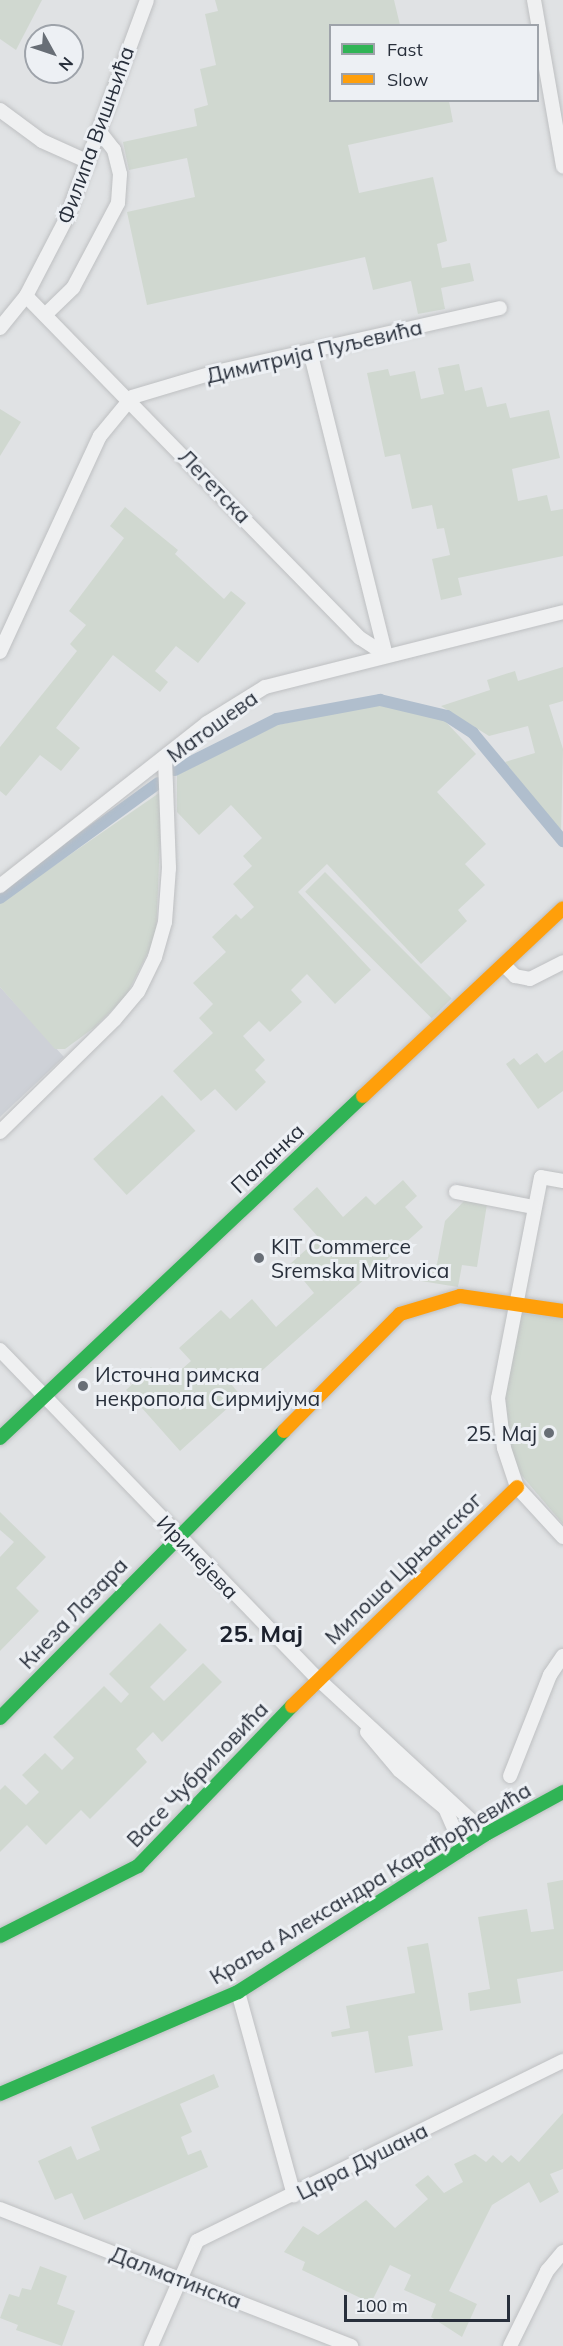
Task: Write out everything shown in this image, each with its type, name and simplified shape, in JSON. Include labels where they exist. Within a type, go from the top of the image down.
[{"type":"street","name":"Филипа Вишњића","points":[[0,328],[26,296],[89,162],[147,0]]},
{"type":"street","points":[[534,0],[538,24]]},
{"type":"street","points":[[539,29],[563,166]]},
{"type":"street","points":[[0,110],[42,141],[89,162]]},
{"type":"street","points":[[45,315],[73,288],[118,203],[120,174],[114,150],[100,132]]},
{"type":"street","name":"Легетска","points":[[26,296],[130,398],[360,638],[386,655]]},
{"type":"street","name":"Димитрија Пуљевића","points":[[130,398],[310,351],[500,308]]},
{"type":"street","points":[[310,351],[386,655]]},
{"type":"street","points":[[0,652],[100,436],[130,398]]},
{"type":"street","name":"Матошева","points":[[0,886],[165,759],[207,723],[265,687],[563,612]]},
{"type":"street","points":[[0,1132],[115,1019],[138,992],[155,957],[165,922],[169,868],[165,759]]},
{"type":"street","name":"Паланка","points":[[0,1438],[43,1395],[563,908]]},
{"type":"street","points":[[504,965],[515,976],[531,979],[563,962]]},
{"type":"street","points":[[563,1181],[541,1177],[513,1304],[498,1414],[517,1487],[563,1537]]},
{"type":"street","points":[[456,1192],[534,1207]]},
{"type":"street","name":"Кнеза Лазара","points":[[0,1718],[176,1537],[400,1314],[460,1296],[563,1311]]},
{"type":"street","name":"Иринејева","points":[[0,1350],[176,1537],[318,1679],[486,1834]]},
{"type":"street","name":"Милоша Црњанског","points":[[318,1679],[517,1487]]},
{"type":"street","points":[[510,1776],[550,1675],[563,1656]]},
{"type":"street","name":"Васе Чубриловића","points":[[0,1936],[138,1866],[318,1679]]},
{"type":"street","name":"Иринејева","points":[[357,1715],[388,1759],[445,1809],[463,1849]]},
{"type":"street","name":"Краља Александра Карађорђевића","points":[[0,2094],[238,1992],[486,1834],[563,1792]]},
{"type":"street","points":[[238,1992],[294,2195]]},
{"type":"street","name":"Цара Душана","points":[[151,2346],[197,2241],[563,2061]]},
{"type":"street","name":"Далматинска","points":[[0,2209],[351,2346]]},
{"type":"street","points":[[510,2346],[547,2271],[563,2252]]},
{"type":"shaded area","points":[[0,0],[42,0],[30,24],[24,24],[24,35],[16,50],[0,39]]},
{"type":"shaded area","points":[[215,0],[394,0],[400,24],[329,24],[329,102],[449,102],[453,122],[348,145],[359,193],[433,177],[447,241],[437,244],[442,268],[470,263],[474,281],[441,288],[445,309],[418,314],[411,281],[373,290],[365,257],[147,305],[127,212],[195,197],[187,158],[129,170],[123,142],[197,126],[194,109],[208,105],[200,69],[216,65],[205,14],[218,11]]},
{"type":"shaded area","points":[[459,364],[465,391],[482,387],[487,407],[506,403],[510,418],[549,410],[560,458],[512,469],[518,501],[547,495],[551,511],[563,509],[563,556],[458,578],[462,595],[441,600],[432,559],[450,555],[444,528],[437,529],[432,505],[412,509],[400,454],[385,457],[367,373],[388,369],[390,376],[415,371],[421,399],[444,394],[438,368]]},
{"type":"shaded area","points":[[0,409],[21,422],[0,456]]},
{"type":"shaded area","points":[[125,507],[178,550],[175,554],[224,599],[231,591],[246,603],[198,663],[176,646],[155,671],[168,682],[160,692],[113,655],[56,728],[80,748],[61,771],[40,755],[6,796],[0,791],[0,747],[77,651],[70,644],[86,625],[69,611],[124,538],[110,526]]},
{"type":"shaded area","points":[[563,667],[563,701],[549,705],[563,749],[561,834],[505,762],[535,753],[528,726],[489,736],[441,706],[490,690],[487,680],[515,671],[518,681]]},
{"type":"shaded area","points":[[383,704],[445,721],[476,754],[437,792],[486,844],[465,864],[485,885],[458,910],[467,921],[421,964],[327,864],[298,892],[371,970],[335,1004],[307,974],[291,990],[302,1002],[270,1032],[259,1021],[243,1036],[265,1060],[255,1070],[266,1082],[236,1111],[215,1089],[201,1101],[173,1071],[213,1033],[199,1018],[213,1004],[193,983],[226,952],[212,937],[236,914],[241,919],[254,907],[233,884],[252,866],[243,856],[262,838],[231,805],[199,835],[177,812],[177,775],[277,725]]},
{"type":"shaded area","points":[[162,791],[156,937],[126,996],[95,1027],[65,1049],[55,1049],[0,987],[0,903]]},
{"type":"shaded area","points":[[325,872],[452,999],[432,1018],[305,892]]},
{"type":"shaded area","points":[[0,987],[64,1057],[0,1117]]},
{"type":"shaded area","points":[[563,1050],[563,1091],[538,1109],[506,1064],[514,1058],[520,1065],[537,1053],[545,1063]]},
{"type":"shaded area","points":[[162,1095],[195,1131],[127,1195],[93,1159]]},
{"type":"shaded area","points":[[403,1180],[417,1196],[405,1207],[423,1227],[246,1385],[234,1371],[226,1378],[241,1396],[180,1451],[126,1390],[151,1367],[166,1383],[191,1361],[179,1348],[221,1310],[230,1319],[252,1299],[276,1327],[314,1293],[290,1264],[319,1238],[293,1209],[317,1187],[343,1217],[366,1196],[375,1205]]},
{"type":"shaded area","points":[[465,1200],[487,1204],[477,1267],[462,1265],[458,1287],[421,1281],[437,1264],[445,1221]]},
{"type":"shaded area","points":[[520,1313],[563,1318],[563,1524],[517,1470],[501,1416]]},
{"type":"shaded area","points":[[0,1512],[46,1557],[16,1588],[39,1611],[0,1651],[0,1557],[14,1542],[0,1530]]},
{"type":"shaded area","points":[[160,1623],[187,1650],[150,1687],[164,1701],[203,1663],[222,1682],[162,1742],[153,1732],[136,1749],[147,1762],[90,1819],[81,1810],[46,1845],[27,1825],[0,1852],[0,1790],[5,1785],[26,1805],[39,1792],[22,1775],[45,1753],[62,1770],[74,1758],[53,1737],[104,1686],[121,1703],[129,1694],[109,1674]]},
{"type":"shaded area","points":[[563,1880],[563,1971],[517,1979],[521,2003],[470,2011],[468,1993],[490,1989],[478,1917],[527,1909],[531,1932],[554,1929],[547,1883]]},
{"type":"shaded area","points":[[428,1943],[443,2030],[408,2036],[413,2066],[375,2073],[368,2031],[332,2037],[331,2032],[350,2028],[346,2006],[415,1993],[407,1947]]},
{"type":"shaded area","points":[[214,2074],[219,2087],[180,2104],[192,2132],[181,2137],[188,2155],[201,2150],[208,2167],[84,2220],[72,2193],[55,2200],[38,2161],[71,2146],[77,2160],[100,2150],[91,2127]]},
{"type":"shaded area","points":[[563,2113],[563,2169],[550,2174],[559,2192],[540,2203],[529,2182],[492,2205],[449,2291],[477,2304],[462,2337],[431,2317],[436,2304],[404,2290],[411,2275],[390,2265],[371,2303],[302,2270],[305,2262],[284,2252],[303,2226],[318,2235],[366,2200],[395,2228],[428,2199],[415,2185],[428,2175],[444,2193],[463,2182],[454,2164],[475,2154],[486,2162],[493,2155],[502,2163],[511,2155],[519,2162]]},
{"type":"shaded area","points":[[40,2266],[67,2276],[57,2304],[75,2311],[62,2346],[16,2330],[18,2325],[0,2318],[9,2294],[19,2297],[22,2288],[31,2290]]},
{"type":"waterway","points":[[175,770],[277,719],[380,700],[447,716],[473,733],[563,841]]},
{"type":"waterway","points":[[0,898],[158,783]]},
{"type":"traffic: fast","points":[[0,1438],[363,1096]]},
{"type":"traffic: fast","points":[[0,1718],[284,1431]]},
{"type":"traffic: fast","points":[[0,1936],[138,1866],[292,1706]]},
{"type":"traffic: fast","points":[[0,2094],[238,1992],[486,1834],[563,1792]]},
{"type":"traffic: slow","points":[[363,1096],[563,908]]},
{"type":"traffic: slow","points":[[284,1431],[400,1314],[460,1296],[563,1311]]},
{"type":"traffic: slow","points":[[292,1706],[517,1487]]},
{"type":"place","name":"KIT Commerce Sremska Mitrovica","points":[[259,1258]]},
{"type":"place","name":"Источна римска некропола Сирмијума","points":[[83,1386]]},
{"type":"place","name":"25. Maj","points":[[549,1433]]},
{"type":"district","name":"25. Мај","points":[[261,1634]]}]
